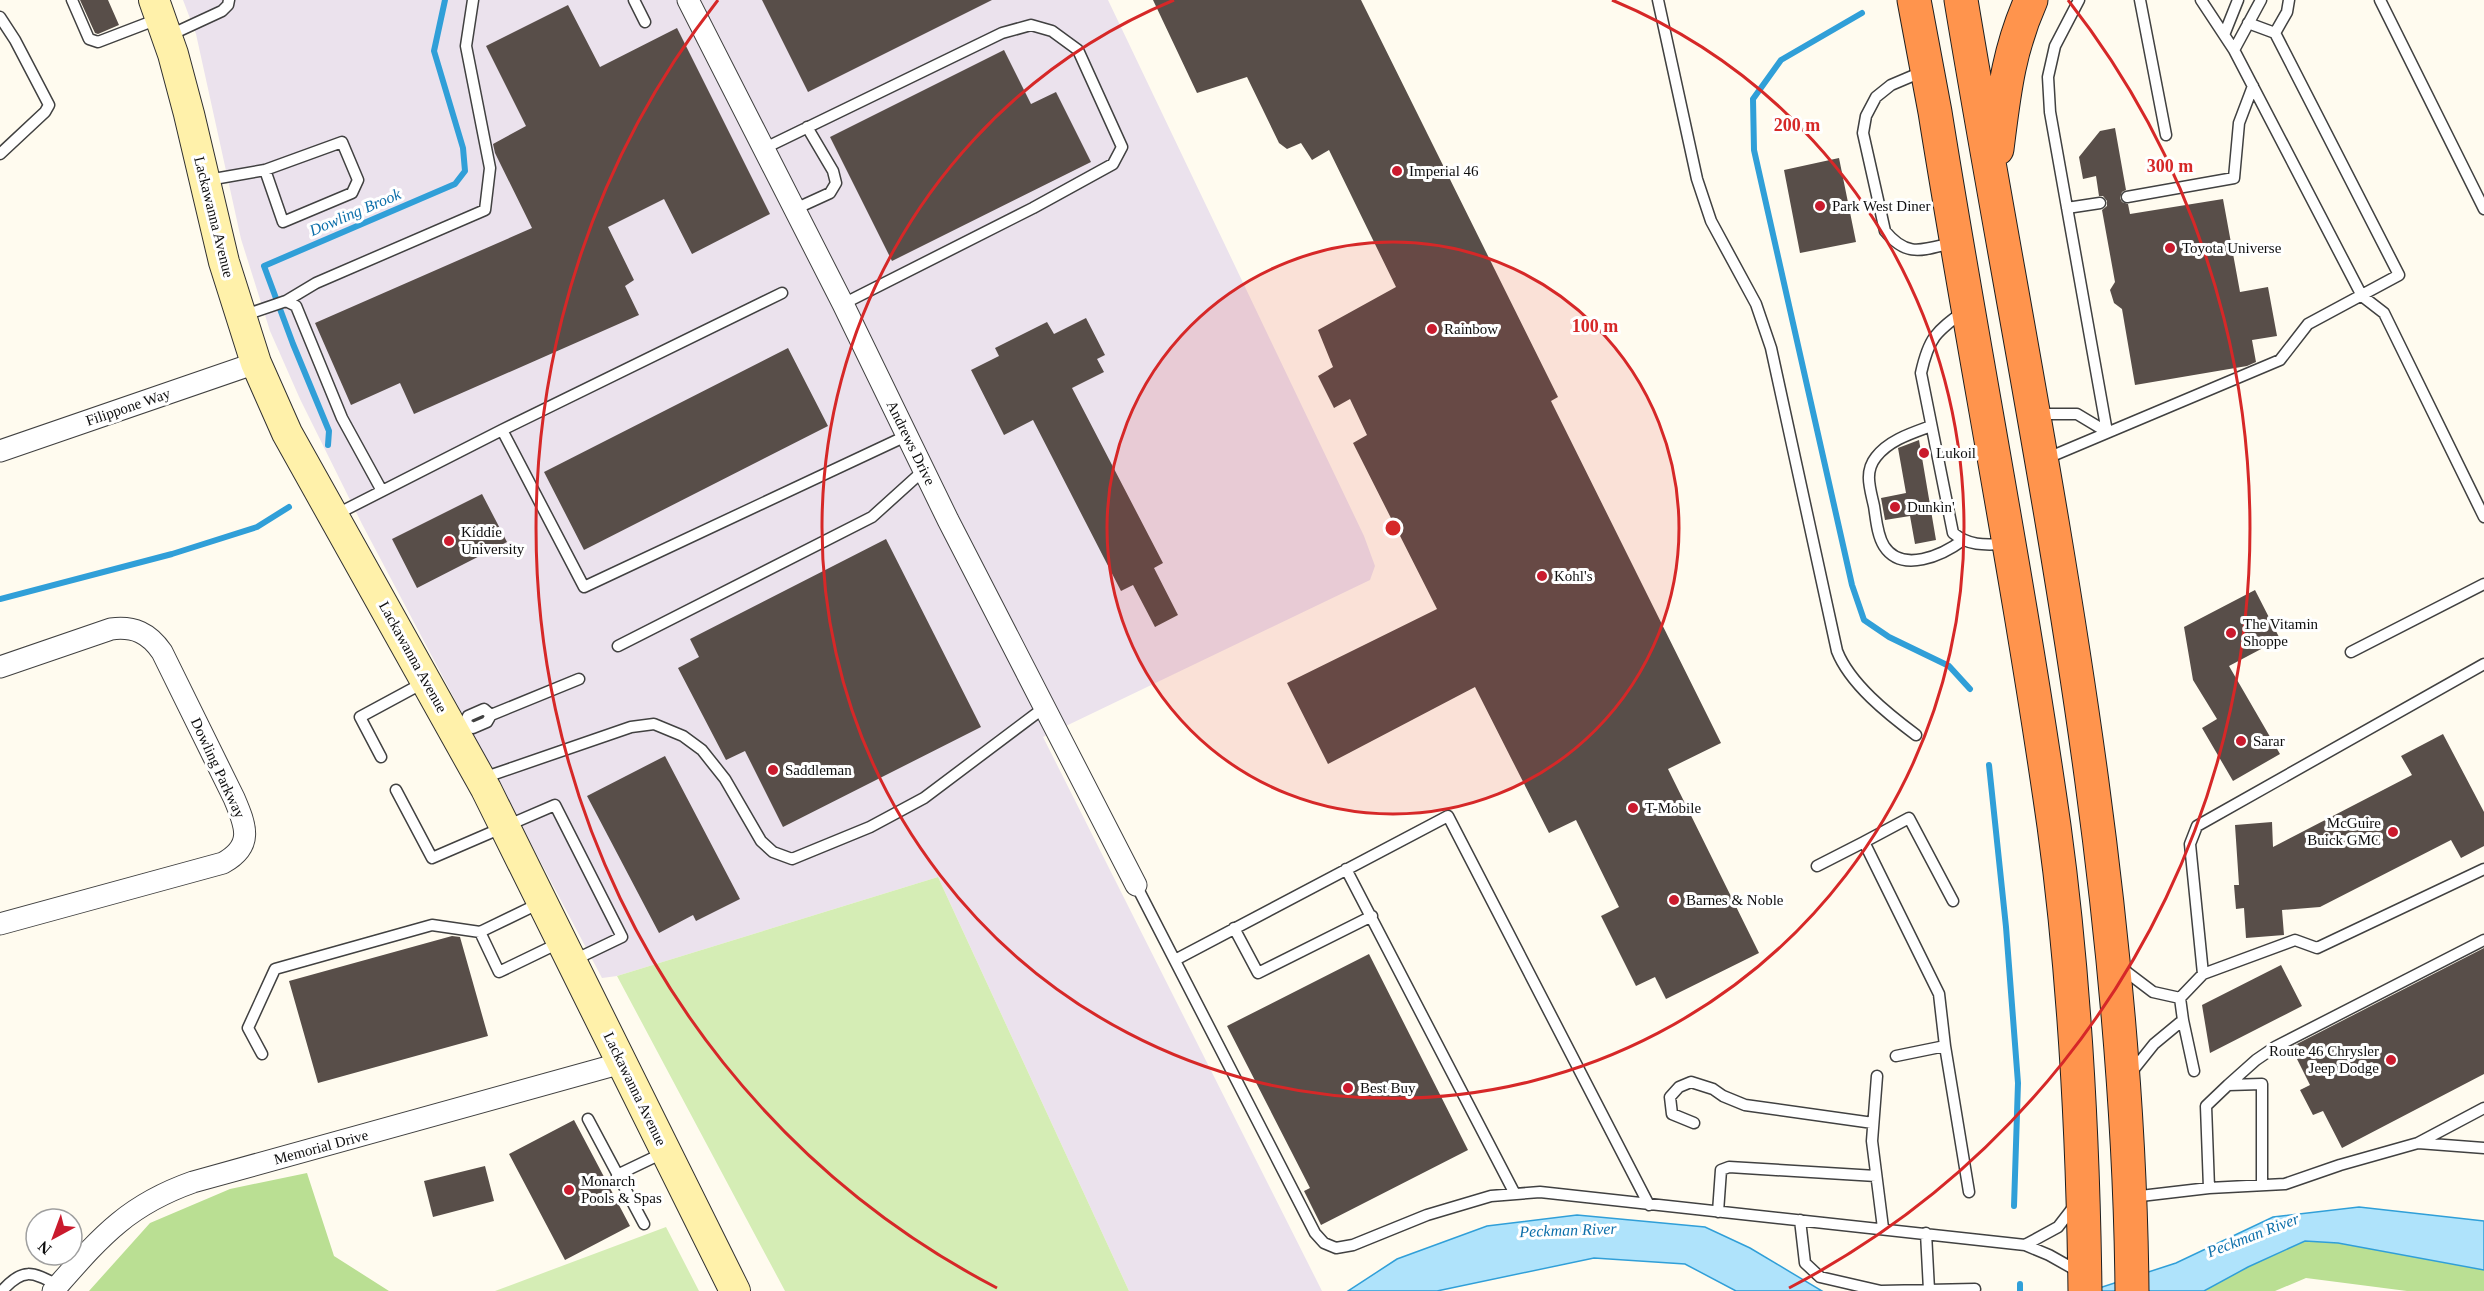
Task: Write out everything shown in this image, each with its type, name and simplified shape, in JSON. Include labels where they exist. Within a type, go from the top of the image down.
[{"type":"highway","points":[[1914,0],[2008,544],[2054,827],[2075,1045],[2085,1283]]},
{"type":"highway","points":[[1961,0],[2066,601],[2094,786],[2115,963],[2124,1082],[2132,1276]]},
{"type":"highway","points":[[1992,187],[2004,86],[2013,45],[2031,0]]},
{"type":"street","name":"Andrews Drive","points":[[688,0],[765,148],[906,436],[1136,885]]},
{"type":"street","name":"Lackawanna Avenue","points":[[161,18],[189,114],[224,262],[256,363],[287,433],[426,681],[459,726],[480,779],[735,1291]]},
{"type":"street","name":"Filippone Way","points":[[0,451],[256,363]]},
{"type":"street","name":"Dowling Parkway","points":[[0,667],[111,629],[126,627],[147,635],[162,652],[234,798],[243,819],[245,833],[242,847],[235,856],[223,863],[0,924]]},
{"type":"street","name":"Memorial Drive","points":[[56,1288],[118,1221],[164,1192],[622,1063]]},
{"type":"lane","points":[[72,0],[89,39],[98,42],[161,18],[222,11],[228,5],[229,0]]},
{"type":"lane","points":[[242,316],[286,301],[316,283],[485,210],[490,168],[466,46],[473,0]]},
{"type":"lane","points":[[634,0],[645,22]]},
{"type":"lane","points":[[2079,0],[2055,46],[2048,77],[2050,112],[2107,432]]},
{"type":"lane","points":[[2140,0],[2166,135]]},
{"type":"lane","points":[[2201,0],[2234,50],[2362,296],[2384,313],[2484,517]]},
{"type":"lane","points":[[2224,35],[2238,0]]},
{"type":"lane","points":[[2234,50],[2261,0]]},
{"type":"lane","points":[[2275,33],[2287,12],[2289,0]]},
{"type":"lane","points":[[2379,0],[2484,209]]},
{"type":"lane","points":[[1660,1],[1697,179],[1712,221],[1756,304],[1771,348],[1841,660],[1850,674],[1886,713],[1916,735]]},
{"type":"lane","points":[[0,17],[49,105],[45,112],[0,154]]},
{"type":"lane","points":[[2040,461],[2280,360],[2308,324],[2399,275],[2275,33],[2248,22]]},
{"type":"lane","points":[[765,148],[1002,33],[1031,25],[1052,31],[1078,50],[1122,147],[1113,164],[1033,208],[843,304]]},
{"type":"lane","points":[[1927,69],[1891,85],[1876,97],[1866,116],[1863,133],[1885,231],[1894,243],[1907,249],[1920,250],[1956,242]]},
{"type":"lane","points":[[2127,196],[2234,178],[2239,123],[2253,86]]},
{"type":"lane","points":[[795,209],[830,193],[836,183],[833,171],[807,126]]},
{"type":"lane","points":[[205,180],[264,170],[342,142],[358,180],[352,194],[283,222],[264,170]]},
{"type":"lane","points":[[2067,208],[2100,203]]},
{"type":"lane","points":[[334,516],[502,429],[782,293]]},
{"type":"lane","points":[[286,301],[296,306],[342,418],[382,491]]},
{"type":"lane","points":[[1967,309],[1937,332],[1925,354],[1921,373],[1953,532],[1963,540],[1980,546],[2008,544]]},
{"type":"lane","points":[[2032,414],[2077,414],[2107,432]]},
{"type":"lane","points":[[1931,426],[1884,448],[1869,468],[1868,479],[1880,535],[1884,546],[1893,555],[1903,560],[1940,555],[1963,540]]},
{"type":"lane","points":[[502,429],[584,587],[906,436]]},
{"type":"lane","points":[[618,646],[872,517],[924,470]]},
{"type":"lane","points":[[2351,652],[2484,584]]},
{"type":"lane","points":[[2203,974],[2190,844],[2197,826],[2484,664]]},
{"type":"lane","points":[[459,726],[468,716],[484,710],[491,715],[579,679]]},
{"type":"lane","points":[[381,757],[360,717],[426,681]]},
{"type":"lane","points":[[480,779],[631,727],[654,724],[683,736],[702,750],[725,779],[760,842],[773,852],[792,859],[870,826],[924,798],[1045,707]]},
{"type":"lane","points":[[396,790],[432,858],[555,805],[622,937],[499,972],[480,932]]},
{"type":"lane","points":[[1175,960],[1448,816],[1649,1205]]},
{"type":"lane","points":[[1817,866],[1909,818],[1953,901]]},
{"type":"lane","points":[[1864,842],[1939,994],[1945,1046],[1969,1192]]},
{"type":"lane","points":[[1346,869],[1515,1194]]},
{"type":"lane","points":[[2180,998],[2203,974],[2295,940],[2317,948],[2484,869]]},
{"type":"lane","points":[[1136,885],[1315,1233],[1324,1243],[1336,1248],[1353,1245],[1438,1212],[1491,1196],[1540,1192],[2025,1245],[2049,1255],[2085,1283]]},
{"type":"lane","points":[[262,1054],[248,1028],[275,969],[432,925],[480,932],[542,902]]},
{"type":"lane","points":[[1234,928],[1258,973],[1372,916]]},
{"type":"lane","points":[[2209,1188],[2206,1106],[2256,1060],[2275,1047],[2484,940]]},
{"type":"lane","points":[[2115,963],[2153,992],[2180,998]]},
{"type":"lane","points":[[2180,998],[2194,1071]]},
{"type":"lane","points":[[2124,1082],[2154,1044],[2183,1020]]},
{"type":"lane","points":[[1896,1056],[1945,1046]]},
{"type":"lane","points":[[1877,1076],[1872,1141],[1883,1228]]},
{"type":"lane","points":[[1694,1123],[1672,1114],[1670,1097],[1679,1087],[1691,1083],[1713,1089],[1745,1105],[1873,1123]]},
{"type":"lane","points":[[2229,1085],[2262,1084],[2262,1184]]},
{"type":"lane","points":[[2128,1198],[2209,1188],[2285,1184],[2340,1165],[2418,1143],[2484,1108]]},
{"type":"lane","points":[[588,1119],[644,1224]]},
{"type":"lane","points":[[2418,1143],[2484,1148]]},
{"type":"lane","points":[[617,1175],[666,1151]]},
{"type":"lane","points":[[1718,1212],[1721,1170],[1729,1167],[1876,1176]]},
{"type":"lane","points":[[2025,1245],[2058,1227],[2083,1195]]},
{"type":"lane","points":[[1800,1220],[1805,1263],[1820,1277],[1881,1291],[1975,1289]]},
{"type":"lane","points":[[1926,1233],[1929,1290]]},
{"type":"lane","points":[[2,1291],[19,1275],[33,1273],[56,1288]]},
{"type":"shaded area","points":[[183,0],[1108,0],[1364,536],[1375,566],[1370,580],[1043,737],[1322,1291],[1129,1291],[938,877],[617,976],[602,978],[362,524],[300,399],[270,331],[241,239],[196,34]]},
{"type":"green space","points":[[938,877],[1129,1291],[785,1291],[617,976]]},
{"type":"green space","points":[[307,1173],[334,1256],[389,1291],[89,1291],[150,1223],[230,1189]]},
{"type":"green space","points":[[666,1227],[699,1291],[495,1291]]},
{"type":"green space","points":[[2305,1241],[2338,1243],[2484,1270],[2484,1291],[2407,1291],[2306,1278],[2275,1291],[2204,1291],[2248,1267]]},
{"type":"water","name":"Peckman River","points":[[2359,1207],[2484,1221],[2484,1270],[2338,1243],[2305,1241],[2248,1267],[2204,1291],[2090,1291],[2176,1263],[2273,1217]]},
{"type":"water","name":"Peckman River","points":[[1577,1215],[1705,1227],[1750,1248],[1822,1291],[1736,1291],[1685,1264],[1594,1258],[1437,1291],[1348,1291],[1397,1259],[1487,1226]]},
{"type":"building","points":[[80,0],[108,0],[119,25],[98,34],[95,33]]},
{"type":"building","points":[[762,0],[992,0],[808,92]]},
{"type":"building","points":[[1153,0],[1361,0],[1558,397],[1551,401],[1721,743],[1668,769],[1759,953],[1666,999],[1655,977],[1636,986],[1601,916],[1619,907],[1576,820],[1549,833],[1475,687],[1328,764],[1287,683],[1437,609],[1353,443],[1367,435],[1350,399],[1334,408],[1318,376],[1333,367],[1318,330],[1396,287],[1329,150],[1312,160],[1301,143],[1287,149],[1279,143],[1247,77],[1197,93]]},
{"type":"building","points":[[568,5],[600,67],[677,28],[770,214],[692,254],[664,199],[608,227],[634,280],[625,286],[639,315],[414,414],[400,383],[351,405],[315,323],[532,228],[495,153],[493,144],[526,126],[486,46]]},
{"type":"building","points":[[1004,50],[1031,104],[1056,92],[1091,162],[892,261],[830,137]]},
{"type":"building","name":"Toyota Universe","points":[[2115,128],[2126,190],[2122,192],[2120,198],[2122,202],[2128,204],[2130,214],[2223,199],[2240,292],[2268,287],[2277,336],[2252,340],[2256,362],[2247,366],[2135,385],[2122,309],[2114,303],[2110,290],[2115,282],[2102,210],[2107,206],[2107,201],[2103,196],[2099,196],[2096,176],[2083,179],[2079,157],[2100,131]]},
{"type":"building","name":"Park West Diner","points":[[1839,158],[1856,242],[1800,253],[1784,170]]},
{"type":"building","points":[[1086,318],[1105,355],[1097,359],[1104,372],[1072,388],[1163,563],[1154,568],[1178,615],[1155,627],[1133,585],[1121,591],[1033,420],[1004,435],[971,370],[999,356],[995,348],[1047,322],[1054,334]]},
{"type":"building","points":[[788,348],[828,426],[584,550],[544,472]]},
{"type":"building","points":[[1919,440],[1936,540],[1915,544],[1910,516],[1885,520],[1881,498],[1906,493],[1898,448]]},
{"type":"building","name":"Kiddie University","points":[[482,494],[507,542],[417,588],[392,539]]},
{"type":"building","points":[[886,539],[981,727],[783,827],[745,751],[726,760],[678,668],[699,657],[690,639]]},
{"type":"building","points":[[2255,590],[2280,639],[2229,666],[2280,754],[2233,781],[2202,728],[2217,719],[2193,680],[2184,627]]},
{"type":"building","name":"McGuire Buick GMC","points":[[2443,734],[2484,812],[2484,846],[2461,858],[2451,840],[2320,907],[2282,910],[2284,935],[2246,938],[2244,908],[2236,909],[2234,885],[2239,885],[2235,825],[2272,822],[2273,847],[2412,775],[2401,756]]},
{"type":"building","points":[[665,756],[740,899],[696,921],[693,915],[659,933],[587,796]]},
{"type":"building","points":[[452,936],[460,937],[488,1036],[318,1083],[289,981]]},
{"type":"building","name":"Route 46 Chrysler Jeep Dodge","points":[[2484,948],[2484,1074],[2342,1148],[2323,1111],[2313,1115],[2300,1090],[2310,1085],[2291,1047]]},
{"type":"building","name":"Best Buy","points":[[1369,954],[1468,1150],[1321,1225],[1304,1191],[1310,1188],[1227,1026]]},
{"type":"building","points":[[2281,965],[2302,1006],[2210,1053],[2202,1005]]},
{"type":"building","name":"Monarch Pools & Spas","points":[[574,1120],[630,1226],[565,1260],[509,1154]]},
{"type":"building","points":[[485,1166],[494,1201],[433,1217],[424,1181]]},
{"type":"waterway","name":"Dowling Brook","points":[[328,445],[329,431],[264,266],[455,184],[465,171],[463,148],[434,51],[445,0]]},
{"type":"waterway","points":[[1862,13],[1781,60],[1753,99],[1754,150],[1852,585],[1864,620],[1889,637],[1949,666],[1970,689]]},
{"type":"waterway","name":"Dowling Brook","points":[[0,599],[172,554],[257,527],[289,507]]},
{"type":"waterway","points":[[1989,765],[2006,927],[2018,1083],[2014,1206]]},
{"type":"waterway","points":[[2020,1284],[2020,1291]]},
{"type":"place","name":"Imperial 46","points":[[1397,171]]},
{"type":"place","name":"Park West Diner","points":[[1820,206]]},
{"type":"place","name":"Toyota Universe","points":[[2170,248]]},
{"type":"place","name":"Rainbow","points":[[1432,329]]},
{"type":"place","name":"Lukoil","points":[[1924,453]]},
{"type":"place","name":"Dunkin'","points":[[1895,507]]},
{"type":"place","name":"Kiddie University","points":[[449,541]]},
{"type":"place","name":"Kohl's","points":[[1542,576]]},
{"type":"place","name":"The Vitamin Shoppe","points":[[2231,633]]},
{"type":"place","name":"Sarar","points":[[2241,741]]},
{"type":"place","name":"Saddleman","points":[[773,770]]},
{"type":"place","name":"T-Mobile","points":[[1633,808]]},
{"type":"place","name":"McGuire Buick GMC","points":[[2393,832]]},
{"type":"place","name":"Barnes & Noble","points":[[1674,900]]},
{"type":"place","name":"Route 46 Chrysler Jeep Dodge","points":[[2391,1060]]},
{"type":"place","name":"Best Buy","points":[[1348,1088]]},
{"type":"place","name":"Monarch Pools & Spas","points":[[569,1190]]}]
